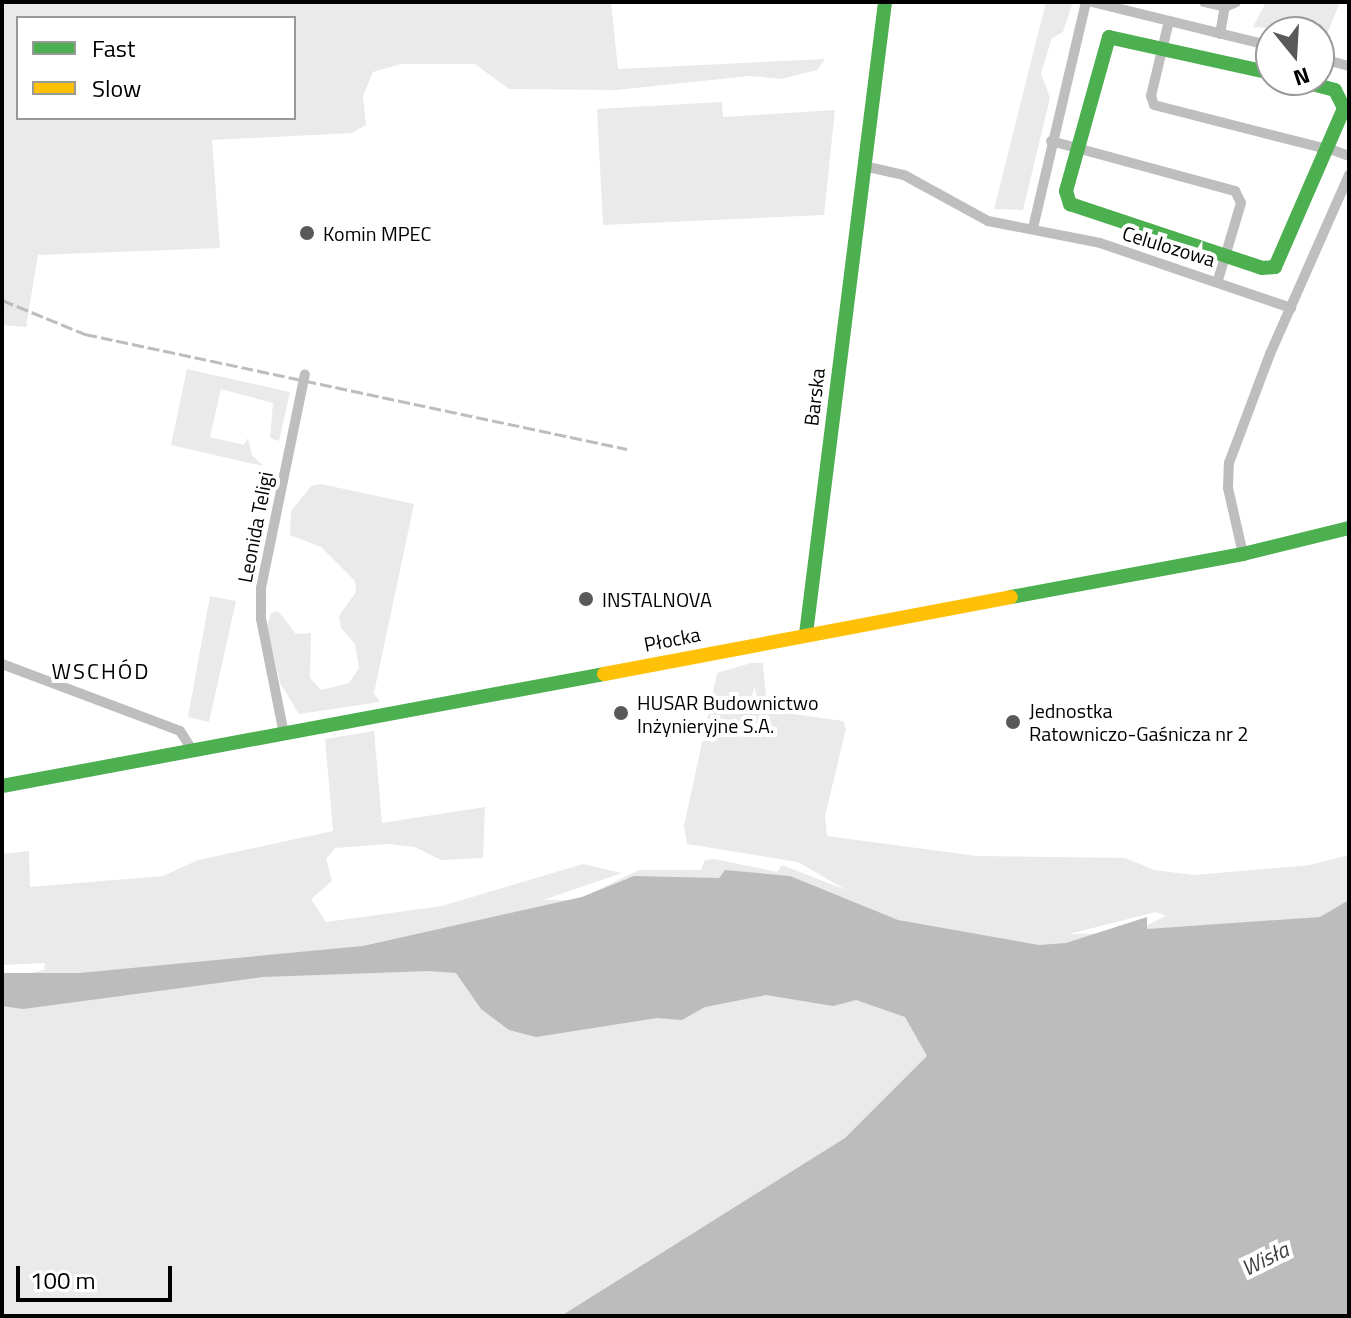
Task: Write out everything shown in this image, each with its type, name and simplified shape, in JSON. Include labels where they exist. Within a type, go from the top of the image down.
[{"type":"street","name":"Barska","points":[[806,634],[885,2]]},
{"type":"street","points":[[864,166],[904,175],[988,221],[1033,228],[1086,2]]},
{"type":"street","points":[[1092,2],[1255,42]]},
{"type":"street","points":[[1204,2],[1225,7],[1236,2]]},
{"type":"street","points":[[1220,34],[1225,7]]},
{"type":"street","points":[[1169,21],[1151,93],[1154,105],[1349,156]]},
{"type":"street","points":[[1255,69],[1118,35],[1106,40],[1066,191],[1073,207],[1265,269],[1278,265],[1344,108],[1342,97],[1335,90]]},
{"type":"street","points":[[1051,141],[1235,191],[1241,203],[1218,280]]},
{"type":"street","points":[[1243,554],[1228,488],[1229,463],[1349,175]]},
{"type":"street","name":"Celulozowa","points":[[1033,228],[1218,280],[1291,308]]},
{"type":"street","name":"Leonida Teligi","points":[[284,734],[261,619],[261,588],[305,374]]},
{"type":"street","name":"Płocka","points":[[2,786],[1243,554],[1349,528]]},
{"type":"street","points":[[2,664],[180,731],[193,751]]},
{"type":"shaded area","points":[[2,2],[611,2],[618,69],[825,59],[817,70],[782,79],[749,76],[616,90],[509,89],[475,64],[401,64],[373,72],[363,96],[366,125],[352,133],[212,140],[220,248],[38,255],[26,327],[2,325]]},
{"type":"shaded area","points":[[1046,2],[1073,2],[1063,32],[1052,38],[1041,73],[1050,98],[1023,210],[994,209]]},
{"type":"shaded area","points":[[1266,2],[1340,2],[1334,16],[1259,16]]},
{"type":"shaded area","points":[[722,102],[723,117],[835,110],[824,215],[603,225],[597,109]]},
{"type":"shaded area","points":[[187,369],[290,392],[279,441],[270,438],[273,403],[221,389],[210,437],[244,445],[248,438],[252,455],[263,466],[171,445]]},
{"type":"shaded area","points":[[321,484],[414,504],[374,693],[380,702],[299,714],[280,683],[267,626],[271,613],[278,611],[296,634],[311,633],[310,678],[321,690],[349,683],[359,668],[355,644],[341,628],[339,616],[356,592],[355,581],[321,547],[290,535],[291,511],[311,486]]},
{"type":"shaded area","points":[[210,596],[236,601],[209,722],[188,717]]},
{"type":"shaded area","points":[[751,663],[763,663],[766,698],[793,714],[843,721],[846,729],[825,816],[827,836],[977,856],[1125,858],[1154,870],[1194,875],[1310,865],[1349,855],[1349,1316],[2,1316],[2,979],[44,970],[45,963],[2,965],[2,854],[29,851],[30,887],[163,876],[198,860],[333,831],[325,739],[374,731],[382,823],[485,807],[483,858],[441,860],[415,847],[389,844],[335,848],[326,859],[332,881],[311,899],[326,922],[442,906],[583,864],[622,873],[543,900],[577,900],[639,870],[701,870],[705,860],[715,859],[777,872],[782,865],[846,890],[798,862],[687,844],[684,826],[717,673]],"holes":[[[1156,912],[1166,916],[1131,933],[1069,934]]]},
{"type":"water","name":"Wisła","points":[[725,870],[790,876],[898,920],[1039,945],[1066,943],[1147,917],[1147,929],[1320,917],[1349,900],[1349,1316],[561,1316],[845,1138],[927,1056],[905,1017],[856,1000],[833,1006],[766,995],[705,1007],[682,1020],[657,1018],[536,1037],[509,1030],[481,1009],[456,973],[429,971],[263,977],[23,1009],[2,1006],[2,973],[79,973],[363,946],[582,897],[634,876],[719,878]]},
{"type":"railway","points":[[2,300],[85,334],[627,449]]},
{"type":"traffic: fast","points":[[806,634],[885,2]]},
{"type":"traffic: fast","points":[[1255,69],[1109,37],[1066,191],[1070,204],[1262,268],[1275,267],[1344,108],[1335,90]]},
{"type":"traffic: fast","points":[[1011,597],[1243,554],[1349,528]]},
{"type":"traffic: fast","points":[[2,786],[604,674]]},
{"type":"traffic: slow","points":[[604,674],[1011,597]]},
{"type":"place","name":"Komin MPEC","points":[[307,233]]},
{"type":"place","name":"INSTALNOVA","points":[[586,599]]},
{"type":"place","name":"HUSAR Budownictwo Inżynieryjne S.A.","points":[[621,713]]},
{"type":"place","name":"Jednostka Ratowniczo-Gaśnicza nr 2","points":[[1013,722]]},
{"type":"district","name":"WSCHÓD","points":[[101,672]]}]
